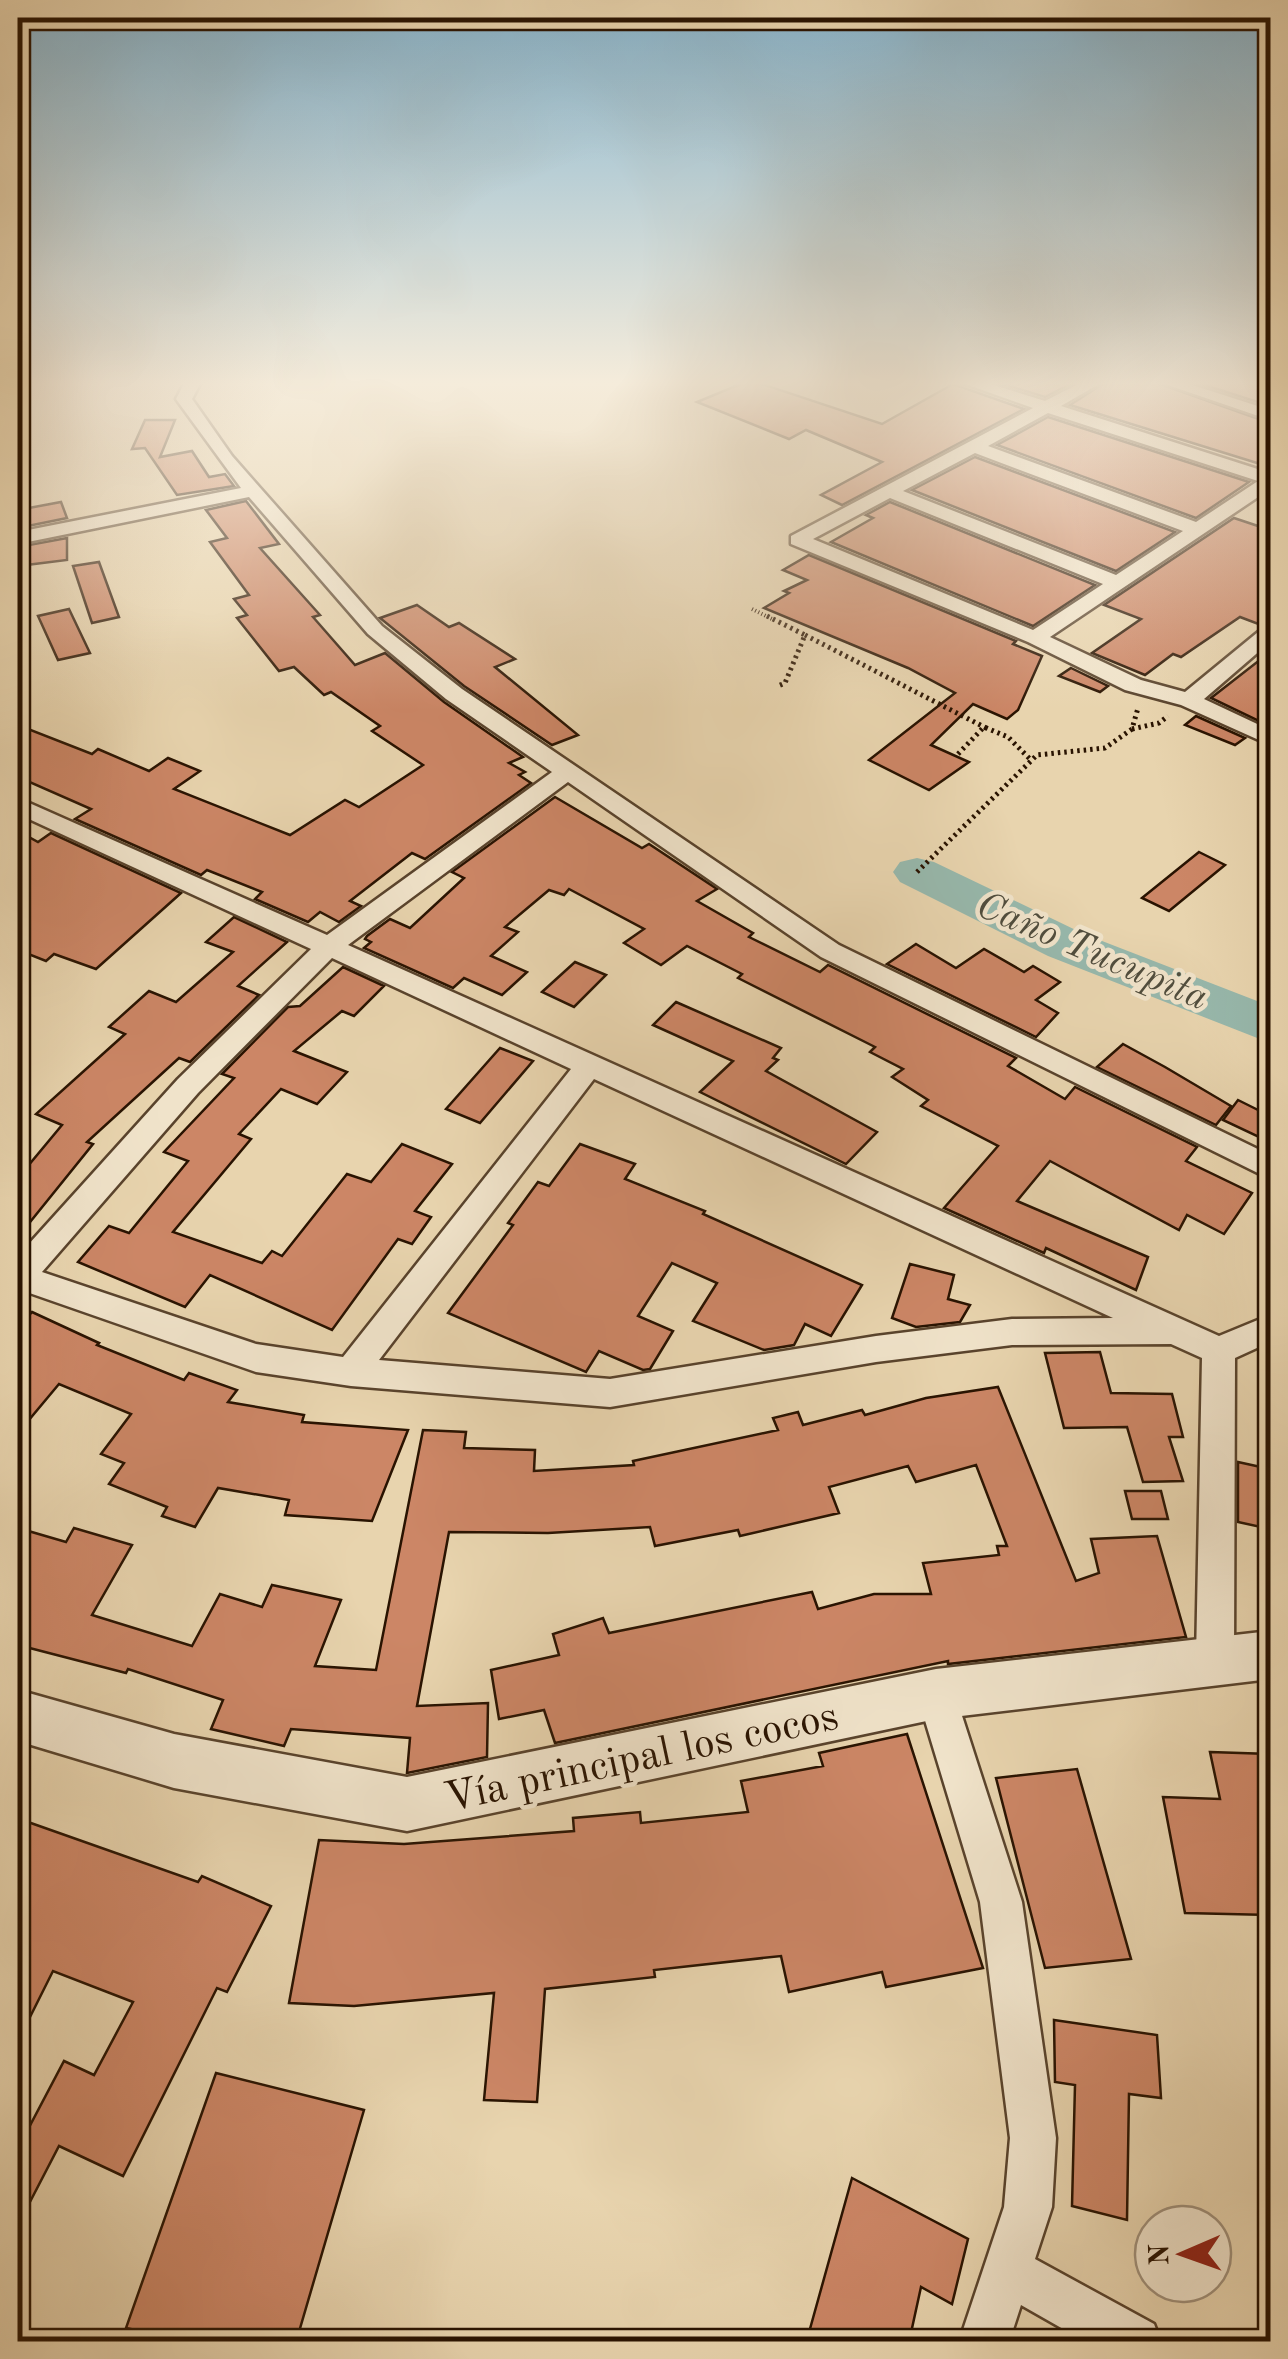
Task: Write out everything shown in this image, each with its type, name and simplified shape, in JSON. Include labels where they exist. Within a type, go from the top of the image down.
[{"type":"street","points":[[1091,490],[1199,530]]},
{"type":"street","points":[[1036,638],[1256,490]]},
{"type":"street","points":[[18,538],[252,491],[375,630],[454,694],[830,951],[1270,1168]]},
{"type":"street","points":[[1120,584],[886,491],[798,540],[1036,638],[1133,685],[1188,700],[1270,738]]},
{"type":"street","points":[[1188,700],[1268,637]]},
{"type":"street","points":[[567,772],[328,947],[188,1086],[18,1276],[256,1358],[351,1372],[610,1394],[876,1349],[1012,1332],[1174,1331]]},
{"type":"street","points":[[18,805],[1219,1351],[1270,1328]]},
{"type":"street","points":[[351,1372],[590,1063]]},
{"type":"street","points":[[1215,1660],[1219,1351]]},
{"type":"street","name":"Vía principal los cocos","points":[[18,1716],[174,1761],[406,1804],[936,1694],[1270,1656]]},
{"type":"street","points":[[936,1694],[1000,1902],[1033,2138],[1028,2207],[984,2342]]},
{"type":"street","points":[[1005,2269],[1136,2342]]},
{"type":"path","points":[[752,609],[1008,737],[1032,761]]},
{"type":"path","points":[[778,686],[786,683],[805,635]]},
{"type":"path","points":[[917,872],[1037,756],[1106,748],[1132,729],[1142,701],[1133,685]]},
{"type":"path","points":[[958,754],[984,727],[988,729]]},
{"type":"building","points":[[174,490],[208,490],[177,495]]},
{"type":"building","points":[[830,490],[870,490],[842,505],[821,495]]},
{"type":"building","points":[[912,490],[1063,490],[1175,532],[1116,571]]},
{"type":"building","points":[[1120,490],[1237,490],[1196,518]]},
{"type":"building","points":[[246,501],[279,544],[260,548],[320,615],[313,617],[355,665],[385,653],[444,702],[523,757],[509,763],[525,772],[519,775],[531,783],[425,859],[412,853],[350,901],[361,906],[339,922],[320,912],[308,922],[255,899],[262,892],[207,870],[201,875],[75,819],[91,809],[18,777],[18,725],[92,754],[98,749],[149,771],[168,758],[200,771],[174,789],[290,835],[345,800],[359,807],[423,765],[372,731],[380,726],[331,692],[324,695],[294,667],[279,671],[237,618],[247,615],[234,599],[249,595],[210,542],[227,538],[206,510]]},
{"type":"building","points":[[61,502],[67,518],[18,528],[18,510]]},
{"type":"building","points":[[890,502],[1095,585],[1033,626],[831,542],[873,518],[866,515]]},
{"type":"building","points":[[1234,518],[1270,530],[1270,623],[1261,625],[1240,617],[1181,657],[1173,654],[1145,675],[1092,653],[1141,619],[1104,605]]},
{"type":"building","points":[[67,538],[67,560],[18,566],[18,547]]},
{"type":"building","points":[[809,555],[1016,641],[1013,644],[1042,656],[1018,710],[1007,719],[973,704],[931,745],[969,762],[929,790],[869,760],[955,693],[908,668],[764,608],[789,593],[784,591],[807,580],[783,570]]},
{"type":"building","points":[[99,562],[119,617],[92,623],[73,566]]},
{"type":"building","points":[[417,605],[449,627],[459,623],[515,659],[495,667],[578,735],[552,745],[464,686],[380,618]]},
{"type":"building","points":[[69,609],[90,653],[58,660],[38,616]]},
{"type":"building","points":[[1270,652],[1270,720],[1265,724],[1211,698]]},
{"type":"building","points":[[1071,668],[1108,686],[1100,692],[1059,676]]},
{"type":"building","points":[[1196,716],[1245,738],[1235,745],[1185,725]]},
{"type":"building","points":[[555,797],[642,848],[649,844],[717,889],[697,901],[753,933],[749,937],[820,972],[828,965],[1016,1058],[1008,1066],[1065,1099],[1075,1087],[1197,1147],[1186,1161],[1252,1193],[1224,1234],[1187,1215],[1179,1230],[1050,1161],[1017,1201],[1148,1257],[1136,1290],[1046,1248],[1044,1253],[944,1208],[998,1146],[921,1106],[928,1100],[892,1077],[903,1069],[870,1052],[875,1047],[738,978],[742,974],[687,946],[661,965],[624,943],[644,929],[569,889],[564,895],[549,890],[505,927],[518,932],[491,956],[527,972],[502,995],[464,978],[453,988],[364,948],[371,942],[365,939],[367,936],[390,919],[410,928],[464,878],[452,872]]},
{"type":"building","points":[[18,831],[38,842],[51,833],[181,893],[96,969],[54,954],[46,961],[18,950]]},
{"type":"building","points":[[1199,852],[1225,865],[1169,911],[1142,898]]},
{"type":"building","points":[[234,917],[287,942],[238,986],[259,995],[190,1062],[179,1058],[87,1142],[93,1144],[18,1237],[18,1178],[62,1125],[36,1114],[125,1034],[109,1027],[149,991],[176,1002],[233,952],[206,942]]},
{"type":"building","points":[[916,944],[956,968],[984,949],[1024,972],[1033,966],[1060,982],[1036,1000],[1058,1013],[1036,1037],[887,964]]},
{"type":"building","points":[[575,962],[606,975],[574,1007],[542,992]]},
{"type":"building","points":[[343,967],[384,986],[354,1016],[342,1011],[294,1051],[347,1072],[317,1104],[281,1089],[239,1134],[251,1139],[173,1232],[262,1263],[272,1251],[282,1256],[347,1174],[371,1182],[402,1144],[452,1164],[415,1211],[431,1217],[412,1244],[398,1239],[332,1330],[210,1275],[185,1307],[78,1262],[109,1226],[129,1233],[188,1161],[164,1152],[234,1078],[222,1074],[288,1007],[300,1006]]},
{"type":"building","points":[[676,1002],[781,1048],[773,1058],[778,1060],[766,1071],[877,1132],[846,1164],[700,1092],[733,1061],[653,1025]]},
{"type":"building","points":[[1123,1044],[1231,1106],[1216,1125],[1097,1067]]},
{"type":"building","points":[[500,1048],[533,1061],[480,1123],[446,1109]]},
{"type":"building","points":[[1238,1100],[1270,1116],[1270,1125],[1261,1138],[1223,1120]]},
{"type":"building","points":[[580,1144],[635,1164],[625,1179],[705,1211],[703,1214],[862,1285],[831,1336],[805,1324],[794,1345],[764,1350],[693,1321],[717,1283],[672,1263],[638,1316],[673,1331],[650,1369],[643,1370],[599,1351],[586,1372],[448,1313],[513,1225],[508,1223],[538,1182],[549,1186]]},
{"type":"building","points":[[910,1264],[954,1275],[948,1299],[970,1305],[960,1322],[916,1327],[892,1318]]},
{"type":"building","points":[[32,1312],[97,1345],[184,1380],[189,1373],[237,1390],[228,1402],[304,1415],[302,1422],[408,1430],[372,1521],[285,1515],[289,1500],[218,1488],[195,1527],[162,1516],[167,1507],[109,1484],[124,1463],[101,1454],[131,1414],[59,1384],[18,1433],[18,1328]]},
{"type":"building","points":[[1100,1352],[1111,1393],[1172,1394],[1183,1437],[1169,1437],[1183,1481],[1143,1482],[1127,1427],[1064,1428],[1045,1353]]},
{"type":"building","points":[[998,1387],[1076,1581],[1099,1573],[1091,1539],[1157,1536],[1186,1637],[948,1661],[555,1743],[544,1710],[499,1719],[491,1670],[559,1655],[553,1634],[603,1618],[609,1633],[812,1592],[818,1609],[874,1594],[931,1594],[923,1563],[999,1555],[997,1546],[1007,1546],[976,1465],[916,1482],[908,1466],[829,1487],[839,1513],[740,1536],[738,1530],[655,1546],[650,1527],[548,1533],[449,1532],[417,1706],[488,1703],[487,1757],[407,1773],[410,1738],[291,1729],[284,1746],[211,1729],[223,1700],[128,1669],[126,1673],[18,1645],[18,1528],[66,1542],[74,1528],[132,1545],[92,1615],[192,1646],[220,1594],[262,1607],[272,1585],[341,1600],[315,1666],[376,1670],[423,1430],[466,1432],[464,1448],[535,1450],[534,1471],[634,1465],[633,1461],[778,1430],[773,1418],[798,1412],[803,1425],[862,1410],[865,1415],[926,1398]]},
{"type":"building","points":[[1238,1462],[1270,1469],[1270,1529],[1238,1522]]},
{"type":"building","points":[[1125,1491],[1161,1491],[1168,1519],[1132,1519]]},
{"type":"building","points":[[907,1734],[983,1968],[886,1987],[882,1972],[789,1992],[781,1956],[654,1970],[655,1977],[545,1989],[537,2102],[484,2100],[494,1993],[354,2006],[289,2003],[319,1840],[404,1844],[574,1831],[573,1818],[640,1812],[641,1823],[748,1812],[741,1781],[823,1766],[819,1753]]},
{"type":"building","points":[[1210,1752],[1270,1754],[1270,1915],[1185,1913],[1163,1797],[1220,1799]]},
{"type":"building","points":[[1077,1769],[1131,1959],[1045,1968],[996,1778]]},
{"type":"building","points":[[28,1822],[198,1882],[202,1876],[271,1906],[227,1992],[217,1988],[123,2176],[59,2146],[18,2225],[18,2129],[26,2133],[64,2061],[94,2075],[133,2002],[53,1971],[18,2041],[18,1841]]},
{"type":"building","points":[[1054,2020],[1157,2035],[1161,2098],[1129,2094],[1127,2220],[1072,2206],[1075,2085],[1055,2082]]},
{"type":"building","points":[[216,2073],[364,2110],[296,2342],[142,2342],[145,2332],[126,2328]]},
{"type":"building","points":[[852,2178],[968,2239],[952,2304],[921,2287],[909,2342],[820,2342],[808,2336]]},
{"type":"waterway","name":"Caño Tucupita","points":[[917,872],[1066,945],[1270,1025]]}]
